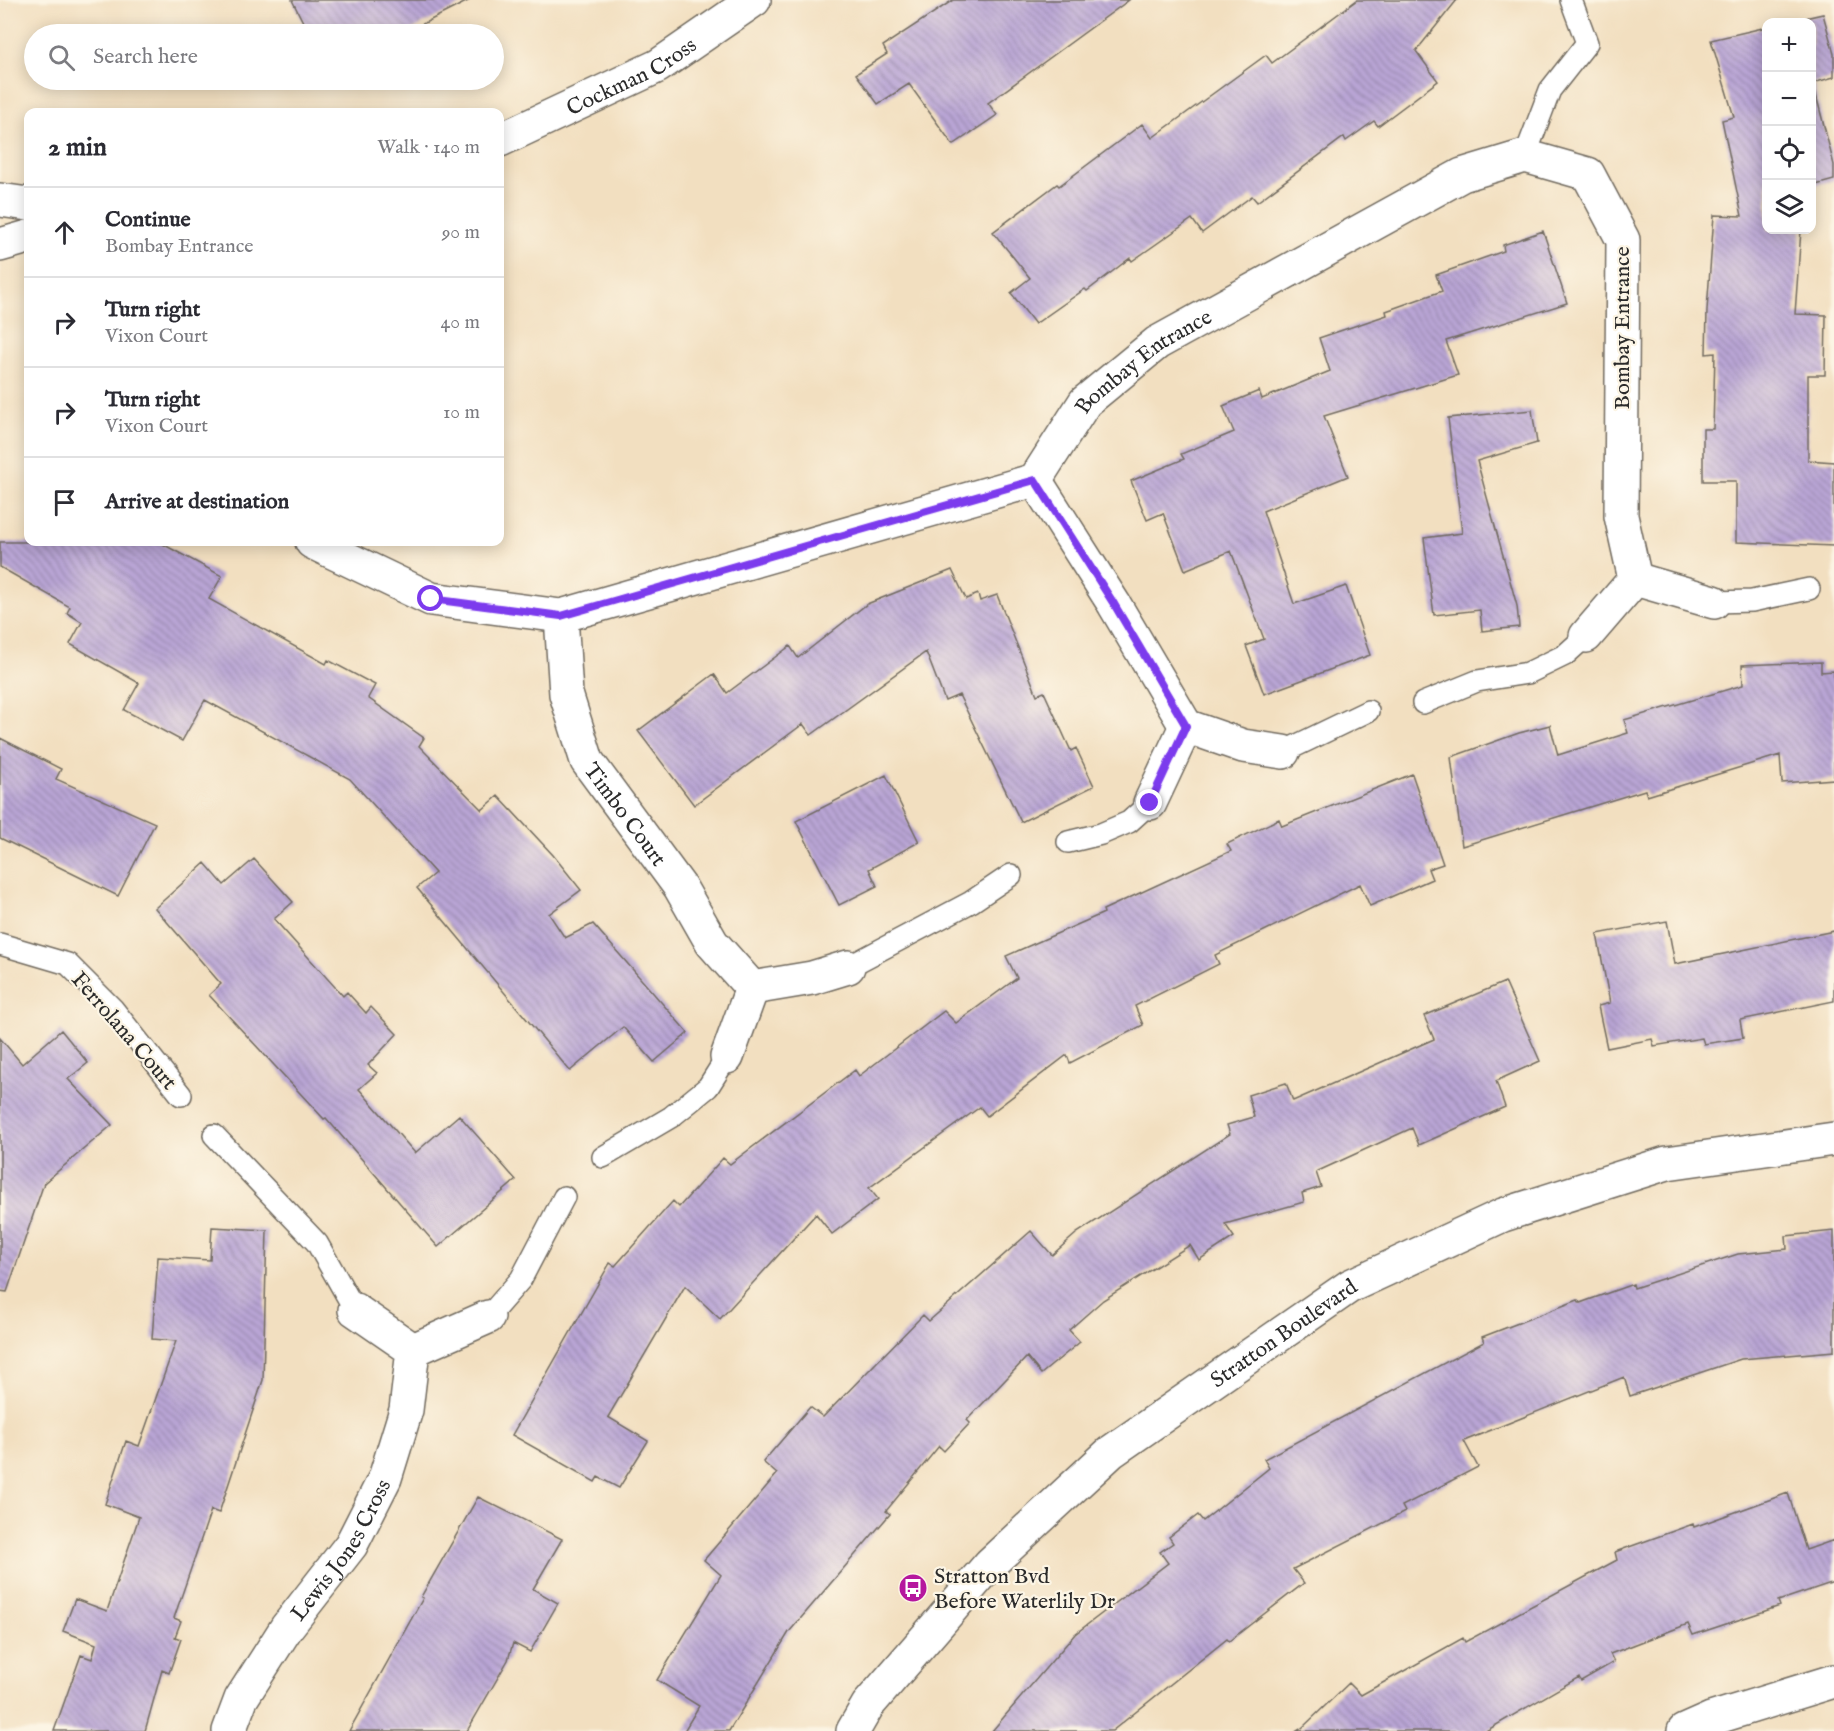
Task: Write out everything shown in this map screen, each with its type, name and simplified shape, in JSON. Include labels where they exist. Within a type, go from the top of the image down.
[{"type":"street","name":"Cockman Cross","points":[[504,138],[658,66],[754,0]]},
{"type":"street","name":"Bombay Entrance","points":[[1035,480],[1085,402],[1157,343],[1462,175],[1525,156],[1588,174],[1623,240],[1621,516],[1635,579]]},
{"type":"street","points":[[0,200],[24,203]]},
{"type":"street","points":[[0,245],[24,238]]},
{"type":"street","points":[[320,546],[431,599],[561,616],[1035,480],[1114,604],[1186,726],[1243,746],[1283,752]]},
{"type":"street","points":[[1586,636],[1635,579],[1714,602]]},
{"type":"street","name":"Timbo Court","points":[[561,616],[566,694],[587,761],[680,887],[712,943],[752,988]]},
{"type":"street","points":[[1150,803],[1186,726]]},
{"type":"street","points":[[727,1057],[752,988],[812,978],[848,967]]},
{"type":"street","name":"Stratton Boulevard","points":[[853,1731],[868,1705],[990,1564],[1111,1452],[1350,1286],[1503,1215],[1667,1163],[1834,1139]]},
{"type":"street","points":[[355,1310],[413,1350],[488,1317]]},
{"type":"street","name":"Lewis Jones Cross","points":[[229,1731],[241,1699],[287,1627],[351,1545],[385,1478],[406,1410],[413,1350]]},
{"type":"street","points":[[1684,1731],[1711,1719],[1834,1681]]},
{"type":"lane","points":[[1525,156],[1550,90],[1587,43],[1571,0]]},
{"type":"lane","points":[[1714,602],[1752,601],[1809,589]]},
{"type":"lane","points":[[1423,703],[1477,681],[1528,673],[1565,655],[1586,636]]},
{"type":"lane","points":[[1283,752],[1368,711]]},
{"type":"lane","points":[[1068,842],[1101,834],[1129,822],[1150,803]]},
{"type":"lane","points":[[848,967],[970,902],[1011,875]]},
{"type":"lane","name":"Ferrolana Court","points":[[0,944],[68,964],[113,1010],[181,1095]]},
{"type":"lane","points":[[603,1157],[671,1117],[699,1095],[708,1087],[727,1057]]},
{"type":"lane","points":[[214,1136],[316,1243],[355,1310]]},
{"type":"lane","points":[[488,1317],[521,1280],[564,1197]]},
{"type":"building","points":[[292,0],[470,0],[423,24],[304,24]]},
{"type":"building","points":[[953,0],[1129,0],[988,103],[997,115],[953,145],[909,84],[878,104],[856,74],[887,54],[883,46]]},
{"type":"building","points":[[1357,0],[1457,0],[1416,51],[1438,81],[1378,126],[1374,121],[1346,141],[1344,137],[1257,202],[1252,196],[1202,233],[1192,219],[1132,261],[1130,258],[1087,291],[1085,289],[1035,324],[1011,293],[1030,278],[993,232],[1142,124],[1152,138],[1266,55],[1272,63]]},
{"type":"building","points":[[1823,14],[1834,54],[1834,77],[1816,82],[1816,18],[1805,18]]},
{"type":"building","points":[[1762,28],[1762,234],[1801,234],[1795,314],[1826,315],[1825,375],[1808,375],[1808,460],[1834,462],[1834,546],[1736,542],[1736,481],[1703,481],[1703,429],[1713,429],[1715,353],[1706,354],[1714,215],[1742,216],[1722,120],[1734,117],[1711,40]]},
{"type":"building","points":[[1816,95],[1834,165],[1834,180],[1816,185]]},
{"type":"building","points":[[1543,231],[1567,303],[1446,341],[1458,375],[1324,416],[1348,476],[1263,511],[1294,604],[1346,586],[1370,655],[1264,694],[1246,646],[1264,639],[1231,551],[1185,570],[1163,513],[1147,520],[1131,481],[1184,459],[1181,454],[1234,432],[1223,406],[1259,391],[1262,399],[1330,371],[1319,338],[1387,315],[1386,311],[1442,291],[1436,275],[1504,251],[1503,245]]},
{"type":"building","points":[[1532,410],[1537,443],[1477,461],[1517,606],[1519,627],[1482,631],[1480,610],[1434,615],[1424,538],[1462,533],[1448,418]]},
{"type":"building","points":[[0,542],[24,542],[24,546],[166,546],[222,576],[209,599],[326,664],[328,660],[375,685],[368,698],[424,738],[419,746],[482,810],[498,796],[553,855],[581,890],[549,914],[565,938],[593,924],[688,1033],[654,1062],[623,1027],[570,1071],[417,888],[435,873],[350,779],[205,700],[182,741],[124,710],[139,683],[70,644],[82,622],[67,613],[70,607],[0,567]]},
{"type":"building","points":[[952,570],[966,599],[978,594],[980,601],[997,595],[1037,695],[1044,692],[1071,751],[1076,748],[1094,786],[1021,822],[959,695],[945,701],[926,652],[811,735],[803,724],[694,805],[638,731],[714,674],[727,693],[790,646],[798,658],[867,604]]},
{"type":"building","points":[[1821,662],[1821,672],[1834,671],[1834,779],[1782,783],[1780,755],[1647,796],[1645,790],[1462,846],[1451,757],[1519,733],[1550,725],[1558,755],[1628,733],[1624,720],[1743,685],[1742,665]]},
{"type":"building","points":[[0,738],[61,769],[56,779],[155,823],[118,896],[0,838]]},
{"type":"building","points":[[1412,774],[1443,864],[1428,869],[1432,879],[1370,906],[1360,884],[1215,955],[1219,964],[1135,1006],[1143,1025],[1070,1063],[1067,1055],[987,1116],[980,1107],[869,1188],[878,1199],[832,1234],[816,1214],[720,1319],[685,1286],[608,1417],[648,1441],[619,1488],[598,1477],[595,1482],[512,1435],[610,1263],[615,1266],[673,1201],[679,1207],[723,1158],[730,1164],[855,1070],[859,1076],[944,1011],[956,1023],[1017,978],[1006,956],[1104,913],[1103,910],[1231,851],[1227,844],[1279,819],[1282,826]]},
{"type":"building","points":[[886,775],[919,842],[869,869],[877,886],[839,905],[796,821]]},
{"type":"building","points":[[254,859],[293,902],[274,919],[343,996],[347,992],[366,1013],[371,1007],[397,1034],[368,1065],[377,1073],[359,1089],[415,1153],[459,1115],[516,1180],[438,1247],[326,1118],[324,1119],[209,995],[221,984],[155,908],[205,863],[224,885]]},
{"type":"building","points":[[1667,921],[1675,964],[1834,931],[1834,1001],[1740,1020],[1743,1038],[1704,1044],[1702,1038],[1654,1046],[1652,1039],[1607,1048],[1598,1006],[1610,1003],[1597,934]]},
{"type":"building","points":[[1505,982],[1540,1061],[1496,1081],[1505,1107],[1419,1145],[1412,1128],[1316,1172],[1321,1187],[1302,1193],[1304,1202],[1225,1224],[1234,1237],[1199,1260],[1190,1245],[1103,1300],[1069,1330],[1080,1342],[1041,1374],[1027,1357],[967,1420],[970,1423],[944,1451],[939,1446],[886,1511],[890,1514],[789,1632],[729,1731],[684,1731],[699,1706],[657,1680],[721,1575],[704,1560],[777,1474],[763,1462],[810,1407],[823,1417],[923,1315],[929,1321],[1031,1231],[1052,1255],[1077,1233],[1230,1134],[1227,1125],[1254,1117],[1248,1095],[1286,1083],[1293,1101],[1434,1039],[1424,1016]]},
{"type":"building","points":[[61,1030],[88,1063],[68,1079],[112,1125],[44,1183],[7,1292],[0,1291],[0,1038],[22,1064]]},
{"type":"building","points":[[212,1227],[267,1230],[263,1380],[219,1513],[211,1510],[174,1618],[181,1621],[175,1637],[181,1639],[169,1673],[162,1670],[145,1731],[54,1731],[81,1655],[92,1659],[96,1644],[63,1631],[75,1599],[107,1611],[139,1517],[105,1504],[126,1441],[139,1446],[176,1341],[152,1339],[158,1257],[210,1260]]},
{"type":"building","points":[[1834,1231],[1834,1351],[1741,1359],[1630,1396],[1624,1377],[1464,1441],[1478,1467],[1402,1506],[1405,1512],[1293,1569],[1304,1583],[1229,1641],[1227,1639],[1112,1731],[992,1731],[1075,1634],[1168,1563],[1160,1552],[1173,1543],[1169,1537],[1198,1515],[1203,1521],[1269,1468],[1264,1459],[1484,1342],[1482,1337],[1578,1300],[1580,1303],[1633,1284],[1634,1288],[1738,1254],[1787,1249],[1786,1236]]},
{"type":"building","points":[[1788,1493],[1806,1550],[1834,1540],[1834,1582],[1778,1601],[1780,1606],[1693,1635],[1688,1624],[1610,1654],[1614,1662],[1581,1681],[1579,1677],[1486,1731],[1297,1731],[1349,1683],[1361,1695],[1463,1638],[1465,1642],[1617,1560],[1615,1552],[1693,1524],[1694,1527]]},
{"type":"building","points":[[478,1497],[562,1539],[533,1589],[558,1603],[530,1652],[513,1643],[508,1660],[467,1731],[349,1731],[423,1598],[421,1597]]},
{"type":"place","name":"Stratton Bvd Before Waterlily Dr","points":[[913,1588]]},
{"type":"route","points":[[431,599],[561,616],[1035,480],[1114,604],[1186,726],[1150,803]]}]
